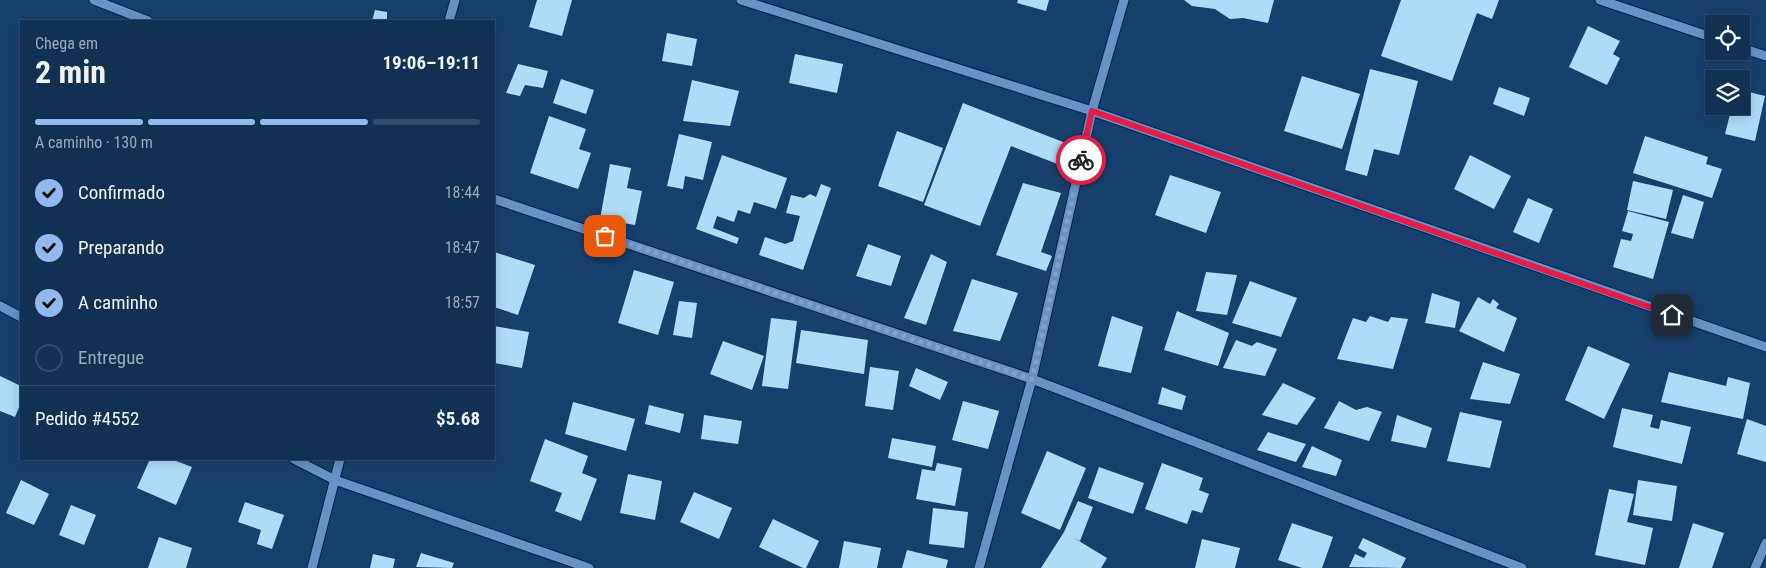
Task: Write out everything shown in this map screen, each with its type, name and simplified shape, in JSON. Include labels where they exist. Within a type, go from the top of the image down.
[{"type":"street","points":[[94,0],[145,20]]},
{"type":"street","points":[[449,20],[455,0]]},
{"type":"street","points":[[741,0],[1092,111],[1766,348]]},
{"type":"street","points":[[979,568],[1032,379],[1092,111],[1124,0]]},
{"type":"street","points":[[1600,0],[1705,35]]},
{"type":"street","points":[[1750,51],[1766,56]]},
{"type":"street","points":[[495,199],[1032,379],[1522,568]]},
{"type":"street","points":[[0,306],[20,316]]},
{"type":"street","points":[[296,460],[335,480],[589,568]]},
{"type":"street","points":[[312,568],[340,460]]},
{"type":"street","points":[[1754,568],[1766,543]]},
{"type":"building","points":[[537,0],[572,0],[562,36],[529,27]]},
{"type":"building","points":[[1018,0],[1049,0],[1046,11],[1017,3]]},
{"type":"building","points":[[1184,0],[1274,0],[1268,23],[1243,18],[1230,19],[1215,9],[1192,6]]},
{"type":"building","points":[[1401,0],[1499,0],[1492,19],[1477,13],[1452,81],[1381,56]]},
{"type":"building","points":[[375,10],[387,12],[387,20],[372,20]]},
{"type":"building","points":[[1588,26],[1620,41],[1613,54],[1620,58],[1607,85],[1569,67]]},
{"type":"building","points":[[667,33],[697,39],[692,66],[662,61]]},
{"type":"building","points":[[795,54],[843,64],[837,93],[789,83]]},
{"type":"building","points":[[518,64],[548,71],[543,88],[525,85],[520,96],[506,93]]},
{"type":"building","points":[[1370,69],[1418,81],[1399,155],[1374,149],[1367,176],[1345,170]]},
{"type":"building","points":[[1302,76],[1360,94],[1342,149],[1284,131]]},
{"type":"building","points":[[561,79],[594,90],[586,114],[553,103]]},
{"type":"building","points":[[692,80],[739,91],[730,126],[683,121]]},
{"type":"building","points":[[1499,87],[1530,98],[1524,116],[1493,104]]},
{"type":"building","points":[[1750,92],[1765,96],[1755,141],[1725,134],[1730,115],[1750,115]]},
{"type":"building","points":[[963,103],[1076,147],[1068,168],[1011,146],[980,226],[924,205]]},
{"type":"building","points":[[549,116],[586,129],[579,149],[591,153],[578,189],[530,173]]},
{"type":"building","points":[[897,131],[943,148],[923,202],[878,186]]},
{"type":"building","points":[[679,134],[712,142],[703,180],[685,176],[683,189],[667,186]]},
{"type":"building","points":[[1645,136],[1708,157],[1706,164],[1722,169],[1712,198],[1633,173]]},
{"type":"building","points":[[722,155],[787,178],[776,209],[754,202],[750,214],[738,210],[734,222],[717,216],[713,228],[739,238],[737,244],[696,229]]},
{"type":"building","points":[[1470,155],[1511,176],[1494,209],[1454,189]]},
{"type":"building","points":[[610,164],[631,168],[627,188],[642,191],[635,225],[600,219]]},
{"type":"building","points":[[1170,175],[1221,192],[1206,233],[1155,215]]},
{"type":"building","points":[[1633,181],[1673,190],[1666,219],[1627,210]]},
{"type":"building","points":[[1023,183],[1061,193],[1041,252],[1052,256],[1046,271],[996,255]]},
{"type":"building","points":[[821,184],[831,188],[803,270],[759,255],[765,237],[785,244],[793,241],[800,216],[786,213],[791,195],[804,198],[810,194],[816,197]]},
{"type":"building","points":[[1683,195],[1704,202],[1693,239],[1671,233]]},
{"type":"building","points":[[1528,198],[1553,209],[1539,243],[1513,232]]},
{"type":"building","points":[[1628,211],[1669,222],[1653,279],[1613,267],[1621,239],[1631,241],[1633,234],[1622,231]]},
{"type":"building","points":[[868,244],[901,256],[891,286],[856,276]]},
{"type":"building","points":[[495,252],[535,265],[518,315],[495,307]]},
{"type":"building","points":[[931,254],[947,262],[926,325],[904,318]]},
{"type":"building","points":[[634,270],[674,282],[658,335],[618,323]]},
{"type":"building","points":[[1206,272],[1237,275],[1227,315],[1196,311]]},
{"type":"building","points":[[972,279],[1018,293],[1000,341],[953,331]]},
{"type":"building","points":[[1250,281],[1297,298],[1281,337],[1232,323]]},
{"type":"building","points":[[1432,293],[1460,302],[1455,328],[1425,323]]},
{"type":"building","points":[[1478,297],[1490,304],[1493,299],[1499,304],[1496,308],[1517,318],[1504,352],[1459,331]]},
{"type":"building","points":[[679,301],[697,303],[692,338],[673,335]]},
{"type":"building","points":[[1177,311],[1229,333],[1218,366],[1164,350]]},
{"type":"building","points":[[1112,316],[1143,327],[1131,373],[1098,366]]},
{"type":"building","points":[[1370,316],[1388,322],[1391,317],[1408,319],[1393,369],[1337,359],[1353,318],[1366,322]]},
{"type":"building","points":[[771,318],[797,321],[788,389],[762,386]]},
{"type":"building","points":[[495,326],[529,332],[522,368],[495,363]]},
{"type":"building","points":[[801,330],[868,340],[864,374],[796,363]]},
{"type":"building","points":[[1236,340],[1252,346],[1257,342],[1277,349],[1265,376],[1223,368]]},
{"type":"building","points":[[723,341],[764,356],[752,390],[710,374]]},
{"type":"building","points":[[1588,346],[1630,364],[1604,419],[1565,400]]},
{"type":"building","points":[[1483,362],[1520,374],[1510,404],[1470,399]]},
{"type":"building","points":[[870,367],[899,371],[893,410],[865,406]]},
{"type":"building","points":[[916,368],[948,382],[940,400],[909,386]]},
{"type":"building","points":[[1669,372],[1726,386],[1728,377],[1750,383],[1743,419],[1661,402]]},
{"type":"building","points":[[0,376],[20,386],[20,405],[15,417],[0,411]]},
{"type":"building","points":[[1283,383],[1316,398],[1297,425],[1262,415]]},
{"type":"building","points":[[1162,387],[1186,396],[1182,410],[1158,404]]},
{"type":"building","points":[[963,401],[999,411],[988,449],[952,440]]},
{"type":"building","points":[[1339,401],[1356,410],[1367,407],[1382,412],[1369,441],[1324,428]]},
{"type":"building","points":[[573,402],[635,419],[626,451],[565,434]]},
{"type":"building","points":[[649,405],[684,414],[680,433],[645,424]]},
{"type":"building","points":[[1622,408],[1653,415],[1650,427],[1659,429],[1661,420],[1691,427],[1682,464],[1613,447]]},
{"type":"building","points":[[1460,412],[1502,421],[1490,468],[1447,461]]},
{"type":"building","points":[[704,415],[742,421],[738,444],[701,439]]},
{"type":"building","points":[[1397,415],[1432,428],[1426,448],[1391,441]]},
{"type":"building","points":[[1747,419],[1766,426],[1766,462],[1737,454]]},
{"type":"building","points":[[1268,432],[1306,444],[1296,462],[1257,450]]},
{"type":"building","points":[[892,438],[936,446],[932,467],[888,458]]},
{"type":"building","points":[[545,439],[588,456],[582,473],[597,479],[581,521],[555,511],[562,493],[530,481]]},
{"type":"building","points":[[1312,446],[1342,460],[1336,476],[1302,467]]},
{"type":"building","points":[[1047,451],[1086,468],[1060,530],[1021,513]]},
{"type":"building","points":[[150,460],[174,460],[192,467],[176,505],[137,488]]},
{"type":"building","points":[[937,463],[962,468],[955,506],[916,499],[922,469],[935,471]]},
{"type":"building","points":[[1162,463],[1203,478],[1199,490],[1209,494],[1202,513],[1192,510],[1187,524],[1145,509]]},
{"type":"building","points":[[1099,467],[1144,483],[1133,514],[1088,498]]},
{"type":"building","points":[[628,474],[662,481],[655,520],[620,513]]},
{"type":"building","points":[[21,480],[49,494],[34,525],[6,513]]},
{"type":"building","points":[[1638,480],[1677,486],[1672,521],[1633,515]]},
{"type":"building","points":[[1609,489],[1634,494],[1627,522],[1653,528],[1645,565],[1595,555]]},
{"type":"building","points":[[694,492],[732,508],[719,539],[680,522]]},
{"type":"building","points":[[1078,501],[1093,507],[1080,541],[1074,538],[1107,558],[1101,568],[1041,568],[1064,532]]},
{"type":"building","points":[[245,502],[284,515],[272,549],[257,544],[261,530],[238,522]]},
{"type":"building","points":[[71,505],[96,515],[84,545],[59,535]]},
{"type":"building","points":[[933,508],[968,512],[964,548],[929,544]]},
{"type":"building","points":[[773,519],[819,541],[806,568],[759,547]]},
{"type":"building","points":[[1292,523],[1333,537],[1322,568],[1302,568],[1278,560]]},
{"type":"building","points":[[1693,523],[1724,533],[1712,568],[1679,568]]},
{"type":"building","points":[[159,537],[192,548],[186,568],[148,568]]},
{"type":"building","points":[[1363,538],[1406,558],[1401,568],[1349,567],[1355,554],[1364,558],[1367,553],[1358,548]]},
{"type":"building","points":[[1202,539],[1240,548],[1235,568],[1195,568]]},
{"type":"building","points":[[844,541],[881,548],[877,568],[839,568]]},
{"type":"building","points":[[907,550],[948,560],[946,568],[902,568]]},
{"type":"building","points":[[421,553],[454,563],[452,568],[416,567]]},
{"type":"building","points":[[373,554],[395,559],[393,568],[370,568]]},
{"type":"way so far","points":[[605,236],[1032,379],[1081,160]]},
{"type":"route","points":[[1081,160],[1092,111],[1672,315]]}]
